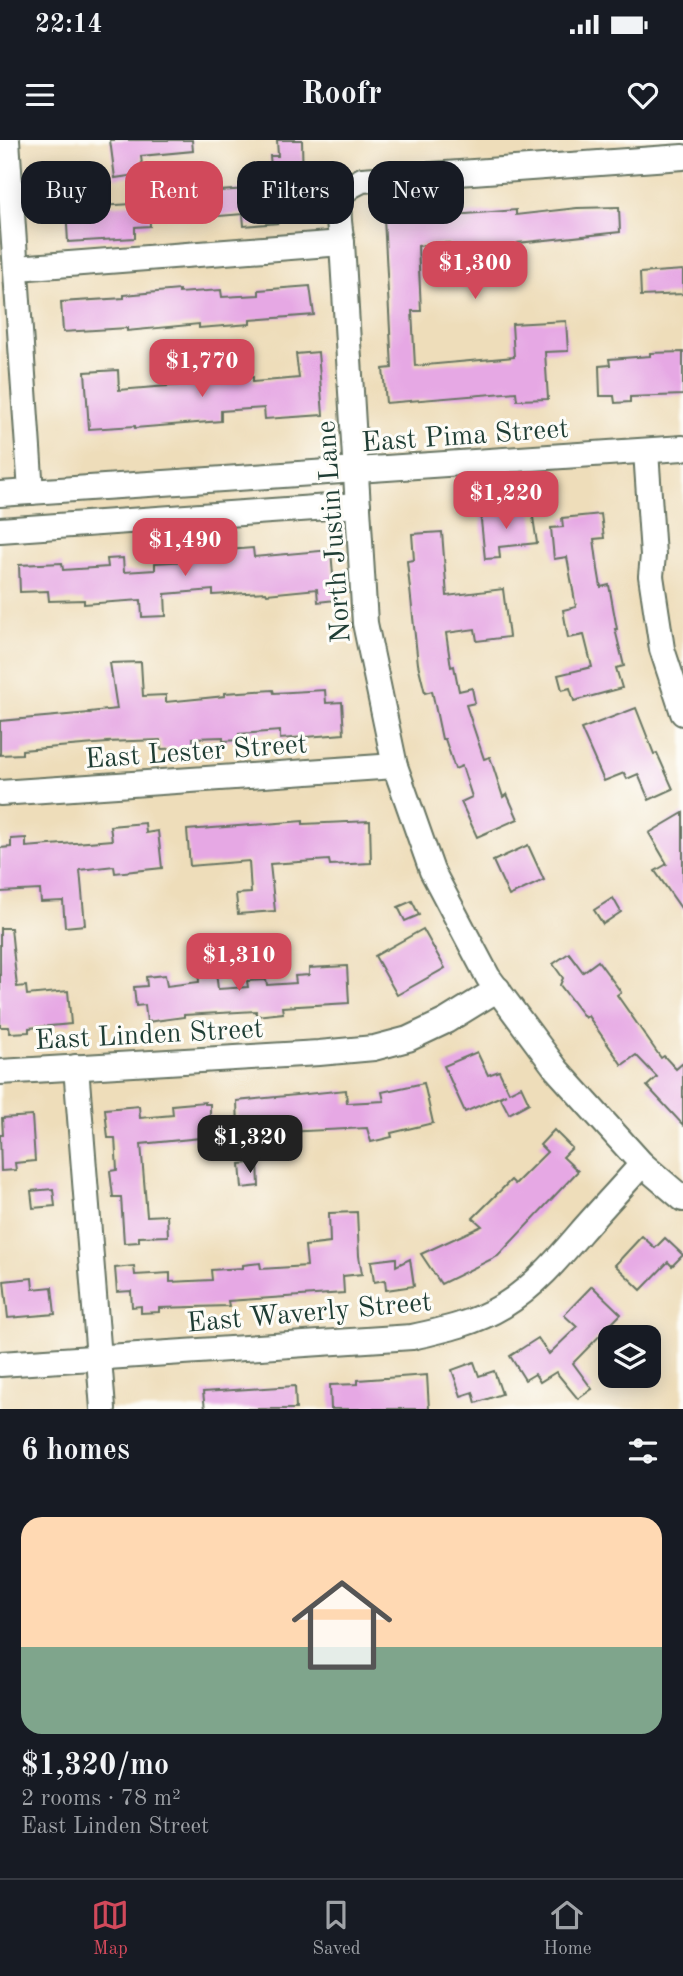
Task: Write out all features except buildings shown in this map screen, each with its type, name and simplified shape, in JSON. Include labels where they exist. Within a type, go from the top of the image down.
[{"type":"street","points":[[7,140],[31,492]]},
{"type":"street","name":"North Justin Lane","points":[[683,157],[362,180],[344,192],[339,218],[365,623],[395,766],[432,871],[488,976],[557,1070],[642,1164],[683,1199]]},
{"type":"street","points":[[17,268],[342,243]]},
{"type":"street","name":"East Pima Street","points":[[0,494],[683,448]]},
{"type":"street","points":[[638,451],[653,555],[651,576],[662,649],[683,713]]},
{"type":"street","points":[[0,530],[358,505]]},
{"type":"street","name":"East Lester Street","points":[[0,793],[395,766]]},
{"type":"street","name":"East Linden Street","points":[[0,1072],[374,1048],[408,1039],[446,1021],[498,989]]},
{"type":"street","points":[[76,1067],[103,1409]]},
{"type":"street","name":"East Waverly Street","points":[[0,1364],[412,1337],[449,1329],[504,1306],[531,1286],[642,1164]]}]
